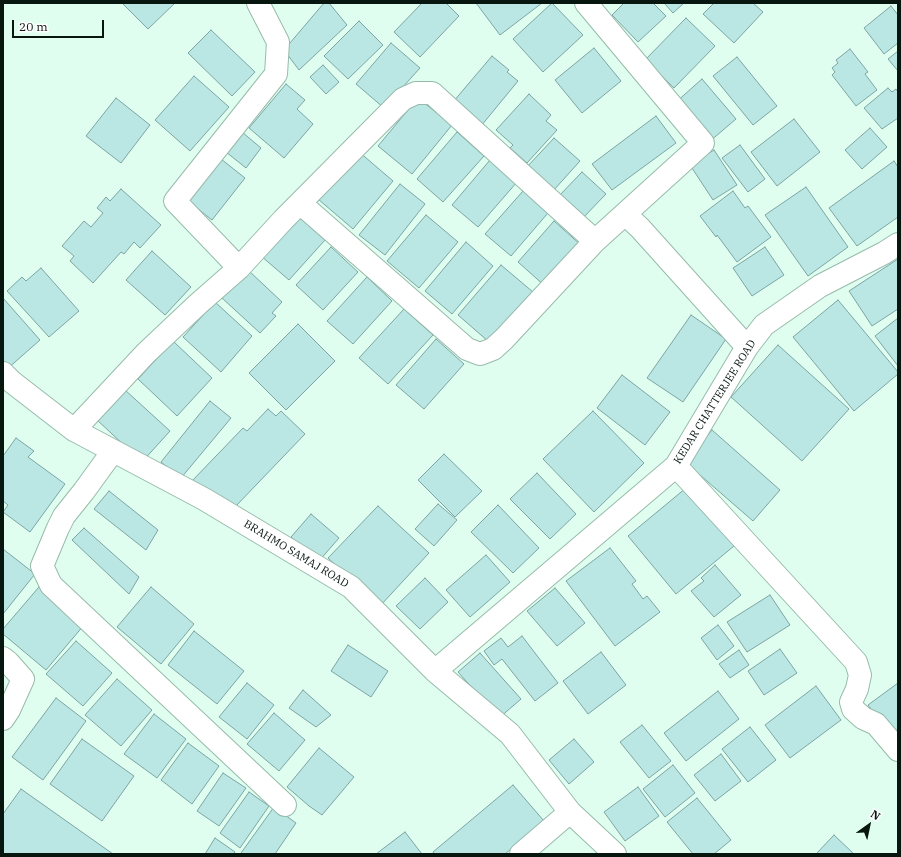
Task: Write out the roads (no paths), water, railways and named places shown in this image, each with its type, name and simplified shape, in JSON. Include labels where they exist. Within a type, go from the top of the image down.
[{"type":"street","points":[[239,268],[176,201],[276,74],[278,42],[258,3]]},
{"type":"street","points":[[300,203],[468,349],[480,354],[492,349],[596,241],[703,143],[598,7]]},
{"type":"street","points":[[74,430],[146,353],[239,268],[283,220],[404,99],[416,93],[432,93],[596,241]]},
{"type":"street","points":[[625,214],[640,228],[747,347]]},
{"type":"street","name":"KEDAR CHATTERJEE ROAD","points":[[435,672],[676,466],[747,347],[764,325],[820,286],[884,253],[898,244]]},
{"type":"street","name":"BRAHMO SAMAJ ROAD","points":[[6,384],[74,430],[204,499],[351,587],[435,672],[510,734],[570,812],[615,854]]},
{"type":"street","points":[[113,451],[64,516],[58,528],[42,566],[51,585],[285,805]]},
{"type":"street","points":[[676,466],[856,662],[860,675],[857,689],[851,702],[853,709],[864,718],[876,724],[898,750]]},
{"type":"street","points":[[3,658],[23,679],[9,710],[3,719]]},
{"type":"street","points":[[521,854],[570,812]]}]
